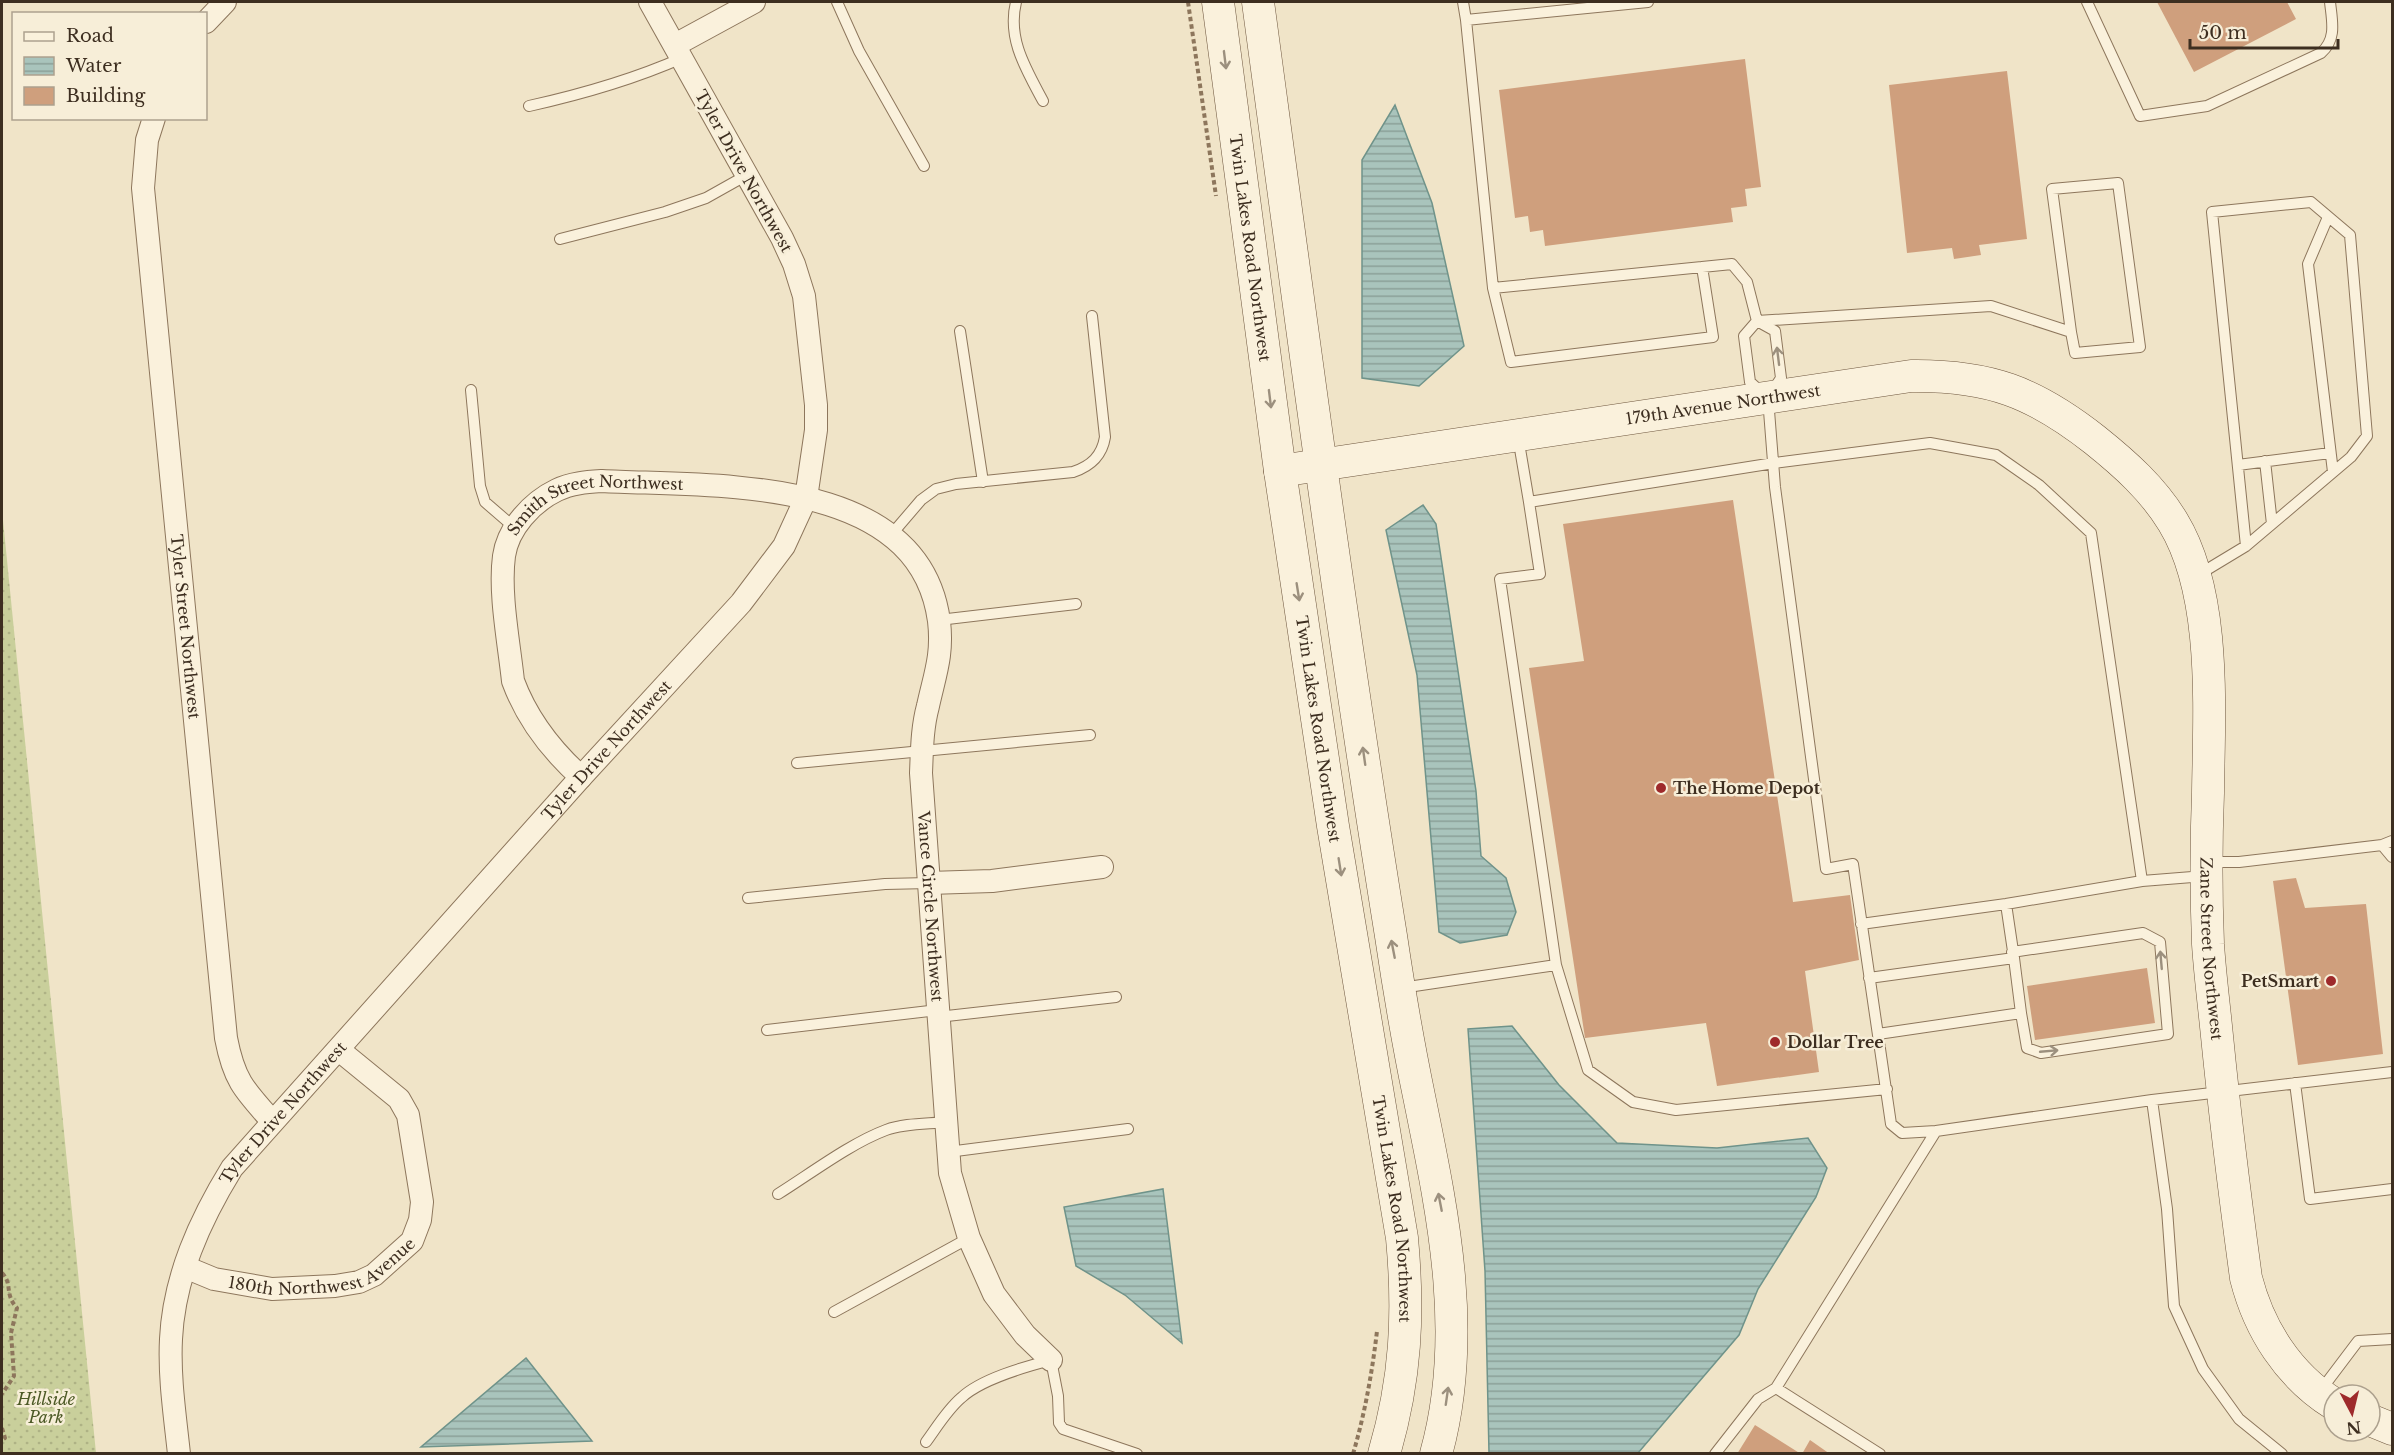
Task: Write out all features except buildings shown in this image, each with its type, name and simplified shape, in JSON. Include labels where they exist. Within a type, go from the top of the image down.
[{"type":"street","points":[[207,21],[225,2]]},
{"type":"street","name":"Tyler Drive Northwest","points":[[179,1454],[171,1375],[171,1338],[177,1299],[196,1233],[213,1198],[232,1168],[580,777],[741,603],[767,572],[784,546],[806,498],[812,467],[816,413],[804,296],[790,255],[650,2]]},
{"type":"street","points":[[678,51],[754,2]]},
{"type":"street","name":"Twin Lakes Road Northwest","points":[[1218,2],[1280,471],[1335,838],[1402,1238],[1407,1289],[1406,1334],[1401,1379],[1384,1454]]},
{"type":"street","points":[[1258,2],[1320,465],[1391,940],[1408,1042],[1442,1209],[1452,1303],[1449,1374],[1436,1454]]},
{"type":"street","name":"Tyler Street Northwest","points":[[153,120],[147,140],[143,188],[226,1038],[231,1064],[243,1089],[272,1121]]},
{"type":"street","name":"179th Avenue Northwest","points":[[1280,471],[1911,376],[1945,376],[2002,386],[2028,396],[2072,422],[2139,478]]},
{"type":"street","name":"Zane Street Northwest","points":[[2139,478],[2157,498],[2187,550],[2195,577],[2206,645],[2209,692],[2206,869],[2208,947],[2222,1093],[2246,1278],[2253,1304],[2280,1354],[2299,1376],[2322,1396]]},
{"type":"street","name":"Smith Street Northwest","points":[[580,777],[555,754],[541,736],[518,696],[513,681],[503,578],[504,554],[515,528],[538,502],[557,489],[575,483],[602,481],[767,489],[806,498]]},
{"type":"street","name":"Vance Circle Northwest","points":[[806,498],[870,521],[891,535],[912,555],[918,565],[932,596],[939,620],[939,664],[928,705],[921,773],[950,1173],[969,1238],[994,1294],[1005,1310],[1050,1360]]},
{"type":"street","points":[[929,883],[992,881],[1102,867]]},
{"type":"street","name":"180th Northwest Avenue","points":[[185,1267],[214,1279],[272,1289],[335,1286],[359,1282],[374,1275],[412,1241],[420,1220],[422,1202],[408,1115],[399,1099],[339,1050]]},
{"type":"lane","points":[[837,2],[859,51],[924,166]]},
{"type":"lane","points":[[1016,2],[1012,22],[1015,42],[1043,101]]},
{"type":"lane","points":[[1463,2],[1493,288],[1511,362],[1713,337],[1702,267]]},
{"type":"lane","points":[[1466,20],[1648,2]]},
{"type":"lane","points":[[2087,2],[2140,116],[2207,106],[2321,53],[2329,46],[2332,37],[2330,2]]},
{"type":"lane","points":[[530,106],[586,94],[639,76],[678,51]]},
{"type":"lane","points":[[560,239],[665,212],[706,198],[747,175]]},
{"type":"lane","points":[[2118,183],[2140,347],[2075,354],[2072,332],[2052,189],[2118,183]]},
{"type":"lane","points":[[2195,577],[2246,546],[2351,457],[2367,436],[2350,236],[2311,202],[2212,212],[2246,546]]},
{"type":"lane","points":[[2328,216],[2308,264],[2333,472]]},
{"type":"lane","points":[[1493,288],[1732,264],[1747,282],[1757,321],[1775,331],[1781,378],[1768,398],[1778,510],[1826,869],[1853,864],[1891,1124],[1902,1133],[1936,1131],[2152,1100],[2392,1072]]},
{"type":"lane","points":[[1768,398],[1750,382],[1744,336],[1757,321],[1991,306],[2072,332]]},
{"type":"lane","points":[[891,535],[926,495],[945,486],[1073,472],[1090,465],[1101,452],[1105,437],[1092,316]]},
{"type":"lane","points":[[960,331],[983,482]]},
{"type":"lane","points":[[471,390],[485,502],[515,528]]},
{"type":"lane","points":[[1517,434],[1530,502],[1540,574],[1500,579],[1556,965],[1588,1070],[1633,1102],[1677,1110],[1887,1089]]},
{"type":"lane","points":[[1530,502],[1774,463],[1930,443],[1996,455],[2039,485],[2091,532],[2142,881]]},
{"type":"lane","points":[[2238,465],[2330,453]]},
{"type":"lane","points":[[2265,461],[2272,524]]},
{"type":"lane","points":[[939,620],[1076,604]]},
{"type":"lane","points":[[797,763],[922,753],[1090,735]]},
{"type":"lane","points":[[1861,924],[2142,881],[2239,862],[2387,843],[2392,857]]},
{"type":"lane","points":[[748,898],[885,884],[929,883]]},
{"type":"lane","points":[[1869,978],[2013,955],[2143,933],[2160,942],[2168,1034],[2041,1053],[2027,1048],[2021,1012],[2013,955],[2006,903]]},
{"type":"lane","points":[[1400,988],[1556,965]]},
{"type":"lane","points":[[767,1030],[1116,997]]},
{"type":"lane","points":[[1878,1034],[2021,1012]]},
{"type":"lane","points":[[2295,1083],[2310,1198],[2392,1189]]},
{"type":"lane","points":[[2152,1100],[2167,1209],[2174,1306],[2203,1369],[2239,1419],[2282,1454]]},
{"type":"lane","points":[[778,1194],[886,1130],[901,1126],[946,1122]]},
{"type":"lane","points":[[948,1152],[1128,1129]]},
{"type":"lane","points":[[1715,1454],[1758,1399],[1776,1388],[1936,1131]]},
{"type":"lane","points":[[834,1312],[969,1238]]},
{"type":"lane","points":[[2335,1383],[2358,1341],[2392,1339]]},
{"type":"lane","points":[[926,1442],[966,1393],[1014,1370],[1050,1360],[1058,1396],[1059,1423],[1063,1430],[1137,1454]]},
{"type":"lane","points":[[1776,1388],[1880,1454]]},
{"type":"path","points":[[2,1273],[7,1278],[9,1300],[17,1308],[11,1333],[14,1376],[2,1394]]},
{"type":"path","points":[[2,1428],[5,1438],[2,1440]]},
{"type":"green space","name":"Hillside Park","points":[[2,510],[96,1453],[2,1453]]},
{"type":"water","points":[[1395,105],[1432,203],[1464,346],[1419,386],[1362,378],[1362,160]]},
{"type":"water","points":[[1423,505],[1436,524],[1476,791],[1481,856],[1506,878],[1516,912],[1507,935],[1460,943],[1439,932],[1417,675],[1386,530]]},
{"type":"water","points":[[1512,1026],[1559,1085],[1617,1143],[1717,1148],[1808,1138],[1827,1168],[1816,1197],[1758,1289],[1739,1335],[1638,1453],[1489,1453],[1485,1271],[1468,1029]]},
{"type":"water","points":[[1163,1189],[1182,1343],[1125,1295],[1076,1266],[1064,1207]]},
{"type":"water","points":[[526,1358],[592,1441],[421,1447]]},
{"type":"place","name":"The Home Depot","points":[[1661,788]]},
{"type":"place","name":"PetSmart","points":[[2331,981]]},
{"type":"place","name":"Dollar Tree","points":[[1775,1042]]}]
